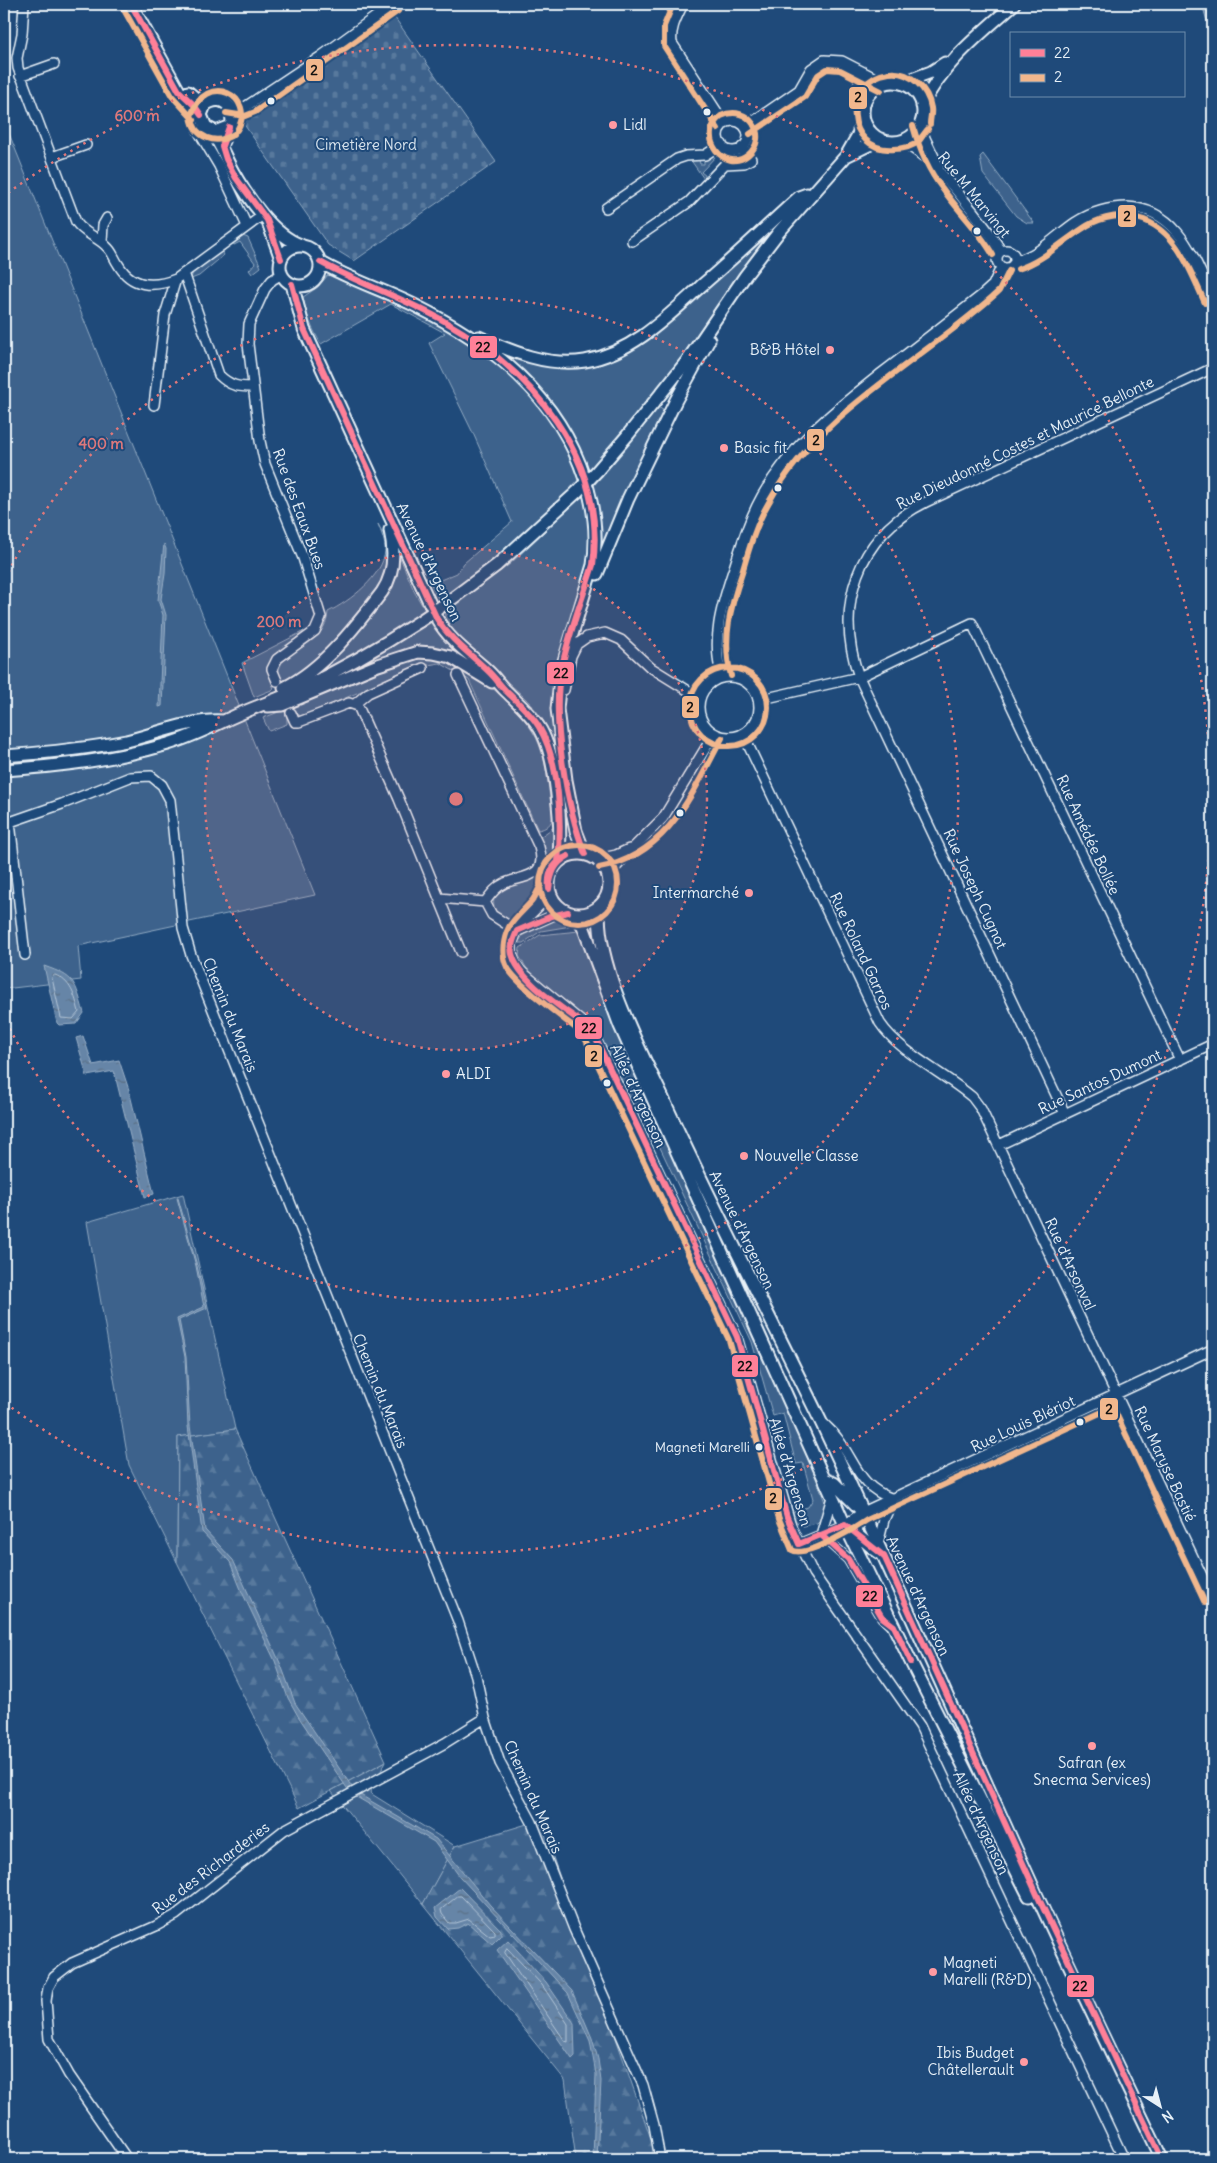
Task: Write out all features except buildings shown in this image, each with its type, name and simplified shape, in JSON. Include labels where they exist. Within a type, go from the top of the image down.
[{"type":"main road","points":[[131,4],[179,91],[194,106],[201,115],[203,125],[211,131],[221,144],[233,172],[266,218],[288,240],[313,250],[320,262],[341,274],[515,352],[545,360],[570,362],[601,357],[629,345],[656,326],[799,196],[812,192]]},
{"type":"main road","points":[[138,4],[184,88],[192,97],[208,103]]},
{"type":"main road","points":[[4,770],[64,765],[134,752],[198,734],[337,670],[390,641],[445,604],[497,565],[577,492],[640,421],[687,360],[733,292],[778,232],[846,156],[858,136],[865,100],[871,91],[885,83],[900,83],[931,72],[957,55],[1014,4]]},
{"type":"main road","points":[[863,114],[871,132],[881,139],[900,141],[912,135],[921,123],[922,106],[932,87],[957,55]]},
{"type":"main road","points":[[900,83],[915,91],[922,106]]},
{"type":"main road","points":[[201,115],[203,108],[208,103],[218,100],[227,104],[231,109],[230,123],[221,144]]},
{"type":"main road","points":[[211,131],[220,131],[230,123]]},
{"type":"main road","points":[[846,156],[881,139]]},
{"type":"main road","points":[[266,218],[281,259],[282,274],[292,284],[302,285],[312,281],[319,272],[320,262]]},
{"type":"main road","points":[[281,259],[287,250],[301,246]]},
{"type":"main road","name":"Avenue d'Argenson","points":[[292,284],[304,328],[441,626],[458,646],[488,671],[533,719],[546,743],[559,821],[558,862]]},
{"type":"main road","points":[[568,645],[628,498],[688,377],[725,316],[733,292]]},
{"type":"main road","points":[[448,323],[502,359],[542,398],[562,426],[581,466],[594,511],[595,551],[593,565],[568,645],[559,685],[557,709],[576,831],[585,854]]},
{"type":"main road","points":[[259,707],[276,692],[294,684],[318,666],[374,604],[388,584],[393,568],[394,548],[378,492]]},
{"type":"main road","points":[[259,707],[282,706],[378,665],[418,652],[451,657],[504,689]]},
{"type":"main road","points":[[4,756],[46,753],[117,742],[204,721],[224,721]]},
{"type":"main road","points":[[585,854],[597,859],[604,867],[608,876],[608,892],[600,905],[592,911],[571,913],[559,907],[552,899],[549,889],[550,874],[558,862],[566,856],[585,854]]},
{"type":"main road","name":"Avenue d'Argenson","points":[[600,905],[599,928],[605,957],[634,1036],[714,1208],[820,1420],[884,1556],[1040,1901],[1162,2159]]},
{"type":"main road","name":"Avenue d'Argenson","points":[[571,913],[583,926],[620,1026],[832,1497],[894,1626],[1037,1911],[1153,2159]]},
{"type":"main road","points":[[824,1478],[834,1484],[863,1512]]},
{"type":"main road","points":[[846,1526],[858,1533],[876,1551],[884,1556]]},
{"type":"street","points":[[24,4],[22,34],[16,58],[20,76],[76,222],[84,231],[111,250],[118,265],[127,276],[140,283],[152,286],[176,279],[247,226],[266,218]]},
{"type":"street","points":[[230,123],[245,107],[320,57],[394,4]]},
{"type":"street","points":[[683,4],[673,25],[672,43],[725,124]]},
{"type":"street","points":[[745,127],[799,90],[811,69],[819,62],[830,59],[842,61],[885,83]]},
{"type":"street","points":[[842,61],[858,79],[865,100]]},
{"type":"street","points":[[20,76],[54,64]]},
{"type":"street","points":[[227,104],[245,107]]},
{"type":"street","points":[[736,121],[745,127],[748,138],[742,147],[729,150],[722,144],[719,133],[725,124],[736,121]]},
{"type":"street","points":[[921,123],[925,138],[943,174]]},
{"type":"street","points":[[197,129],[219,166],[247,226]]},
{"type":"street","name":"Rue M Marvingt","points":[[900,141],[924,156],[943,174],[992,235],[1001,250]]},
{"type":"street","points":[[606,208],[677,159],[686,156],[705,155],[722,144]]},
{"type":"street","points":[[52,157],[86,145]]},
{"type":"street","points":[[632,241],[688,202],[725,164],[744,163],[751,159],[742,147]]},
{"type":"street","points":[[1015,261],[1011,251],[1001,250],[996,258],[997,263],[1002,267],[1010,267],[1015,261],[1036,254],[1090,214],[1111,208],[1133,207],[1148,211],[1171,223],[1187,243],[1213,299]]},
{"type":"street","points":[[102,242],[103,225],[107,218]]},
{"type":"street","points":[[722,678],[717,654],[716,634],[724,597],[752,516],[780,468],[801,442],[825,418],[994,285],[1002,267]]},
{"type":"street","points":[[184,272],[219,375],[227,383],[236,387],[253,387]]},
{"type":"street","name":"Rue des Eaux Bues","points":[[277,681],[272,669],[277,659],[315,631],[321,617],[303,558],[265,464],[260,441],[248,344],[249,324],[266,286],[282,274]]},
{"type":"street","points":[[154,406],[165,315],[176,279]]},
{"type":"street","name":"Rue Dieudonné Costes et Maurice Bellonte","points":[[859,677],[849,642],[850,598],[858,573],[870,550],[883,533],[900,518],[920,506],[1213,368]]},
{"type":"street","name":"Rue Amédée Bollée","points":[[859,677],[972,623],[1180,1060]]},
{"type":"street","points":[[560,737],[564,687],[573,652],[580,641],[594,634],[605,633],[617,637],[650,667],[700,698]]},
{"type":"street","points":[[291,713],[295,722],[299,722],[349,703],[356,703],[368,693],[423,668]]},
{"type":"street","points":[[458,675],[541,855],[542,862],[536,871],[525,878],[504,883],[493,891],[485,902]]},
{"type":"street","points":[[731,677],[748,684],[758,700],[756,719],[751,728],[743,734],[724,737],[714,734],[702,722],[699,715],[700,698],[705,689],[712,682],[722,678],[731,677]]},
{"type":"street","points":[[758,700],[859,677]]},
{"type":"street","name":"Rue Joseph Cugnot","points":[[859,677],[1065,1114]]},
{"type":"street","points":[[356,703],[361,710],[400,799],[461,952]]},
{"type":"street","points":[[608,876],[634,847],[655,828],[671,807],[714,734]]},
{"type":"street","name":"Rue Roland Garros","points":[[743,734],[880,1022],[885,1030],[902,1046],[972,1098],[999,1145]]},
{"type":"street","name":"Chemin du Marais","points":[[7,822],[130,777],[151,776],[162,784],[170,800],[183,928],[191,955],[458,1622],[476,1676],[486,1718],[500,1763],[532,1822],[574,1929],[642,2085],[654,2125],[660,2159]]},
{"type":"street","points":[[7,822],[25,955]]},
{"type":"street","points":[[597,859],[616,855],[634,847]]},
{"type":"street","points":[[517,931],[524,921],[540,906],[549,889]]},
{"type":"street","points":[[439,898],[485,902]]},
{"type":"street","points":[[485,902],[492,915],[517,931]]},
{"type":"street","points":[[517,931],[552,916],[571,913]]},
{"type":"street","name":"Allée d’Argenson","points":[[517,931],[512,944],[512,954],[520,971],[588,1027],[594,1035],[740,1346],[787,1517],[799,1544],[821,1584],[920,1726],[1124,2159]]},
{"type":"street","name":"Rue Santos Dumont","points":[[999,1145],[1213,1044]]},
{"type":"street","name":"Rue d'Arsonval","points":[[999,1145],[1117,1395]]},
{"type":"street","name":"Rue Louis Blériot","points":[[799,1544],[846,1526],[863,1512],[1213,1349]]},
{"type":"street","name":"Rue Maryse Bastié","points":[[1117,1395],[1213,1599]]},
{"type":"street","points":[[820,1420],[838,1438],[867,1485],[880,1494],[893,1499],[884,1520],[878,1544]]},
{"type":"street","points":[[832,1497],[821,1535],[848,1559],[882,1617],[894,1626]]},
{"type":"street","name":"Rue des Richarderies","points":[[127,2159],[69,2075],[49,2039],[46,2000],[48,1988],[54,1977],[72,1963],[156,1926],[176,1914],[296,1823],[445,1743],[486,1718]]},
{"type":"green space","name":"Cimetière Nord","points":[[395,18],[496,162],[354,261],[328,245],[243,123]]},
{"type":"green space","points":[[4,121],[315,895],[78,946],[81,980],[4,989]]},
{"type":"green space","points":[[721,150],[728,151],[721,160],[716,156],[701,172],[706,176],[704,179],[690,159],[699,160],[700,164],[704,164],[704,159]]},
{"type":"green space","points":[[983,154],[1034,223],[1027,223],[1016,216],[983,174],[980,157]]},
{"type":"green space","points":[[240,235],[248,238],[261,267],[252,274],[249,270],[255,263],[240,242],[234,245],[232,242]]},
{"type":"green space","points":[[762,236],[765,238],[658,389],[612,446],[586,472],[577,449],[502,356],[505,351],[521,357],[603,360]]},
{"type":"green space","points":[[225,247],[226,249],[222,252],[224,255],[199,276],[191,279],[193,271]]},
{"type":"green space","points":[[328,275],[418,313],[493,358],[543,404],[582,476],[578,483],[511,544],[439,600],[431,584],[457,573],[464,563],[512,522],[473,433],[429,343],[445,333],[391,304],[321,344],[310,322],[303,297],[318,287]]},
{"type":"green space","points":[[658,407],[666,412],[605,545],[598,547],[591,489]]},
{"type":"green space","points":[[586,495],[591,550],[589,572],[555,678],[553,719],[556,742],[553,742],[547,727],[527,700],[461,644],[443,618],[446,616],[445,612],[510,564],[582,496]]},
{"type":"green space","points":[[378,524],[390,547],[384,583],[321,659],[283,685],[279,672],[282,663],[320,633],[328,612],[364,587],[378,570],[383,560],[385,548]]},
{"type":"green space","points":[[398,553],[415,593],[425,610],[356,654],[301,682],[368,615]]},
{"type":"green space","points":[[432,622],[443,637],[473,663],[442,649],[316,689]]},
{"type":"green space","points":[[304,631],[271,660],[268,671],[274,689],[254,697],[242,663]]},
{"type":"green space","points":[[420,657],[446,660],[466,670],[491,687],[525,720],[539,744],[546,770],[553,816],[550,824],[544,829],[538,830],[469,680],[440,663],[416,667],[302,717],[295,712],[292,706],[378,669]]},
{"type":"green space","points":[[284,710],[287,724],[269,731],[263,718]]},
{"type":"green space","points":[[554,827],[554,854],[544,874],[538,902],[524,916],[513,921],[507,921],[498,914],[494,906],[496,894],[504,888],[534,878],[543,870],[545,854],[540,837]]},
{"type":"green space","points":[[562,916],[571,919],[577,925],[541,931],[523,943],[518,943],[525,932]]},
{"type":"green space","points":[[579,931],[603,998],[807,1454],[826,1505],[823,1517],[817,1523],[803,1526],[795,1521],[791,1512],[808,1507],[813,1499],[803,1463],[796,1464],[783,1413],[773,1416],[752,1342],[657,1141],[651,1143],[596,1027],[529,972],[519,956],[520,948],[540,935]]},
{"type":"green space","points":[[183,1194],[235,1429],[178,1437],[177,1562],[129,1465],[87,1222]]},
{"type":"green space","points":[[235,1429],[386,1761],[299,1808],[177,1562],[178,1437]]},
{"type":"green space","points":[[386,1761],[370,1793],[455,1846],[423,1904],[331,1791]]},
{"type":"green space","points":[[540,1820],[658,2159],[576,2159],[565,2080],[423,1904],[455,1846]]},
{"type":"water","points":[[1202,4],[1213,4],[1213,42]]},
{"type":"water","points":[[164,544],[166,549],[165,574],[161,599],[166,615],[162,706],[159,707],[163,615],[158,600]]},
{"type":"water","points":[[44,966],[62,974],[73,982],[76,987],[84,1013],[76,1024],[59,1025],[57,1023]]},
{"type":"water","points":[[83,1036],[93,1065],[119,1060],[129,1090],[154,1194],[145,1197],[114,1071],[87,1076],[76,1038]]},
{"type":"water","points":[[177,1198],[196,1262],[207,1308],[179,1320],[186,1357],[190,1426],[205,1530],[233,1560],[281,1665],[295,1703],[352,1787],[353,1789],[349,1791],[298,1716],[288,1698],[275,1661],[230,1562],[202,1532],[188,1426],[185,1357],[177,1319],[204,1307],[196,1266]]},
{"type":"water","points":[[357,1793],[436,1839],[490,1905],[572,1991],[592,2038],[598,2059],[601,2081],[597,2159],[593,2159],[596,2074],[590,2041],[568,1993],[460,1877],[434,1842],[353,1795]]},
{"type":"water","points":[[460,1888],[501,1930],[501,1935],[492,1944],[468,1923],[458,1928],[448,1929],[437,1917],[435,1908]]},
{"type":"water","points":[[508,1940],[546,1982],[574,2023],[575,2056],[572,2059],[497,1950]]},
{"type":"transit line","name":"22","points":[[131,4],[179,91],[194,105],[201,115]]},
{"type":"transit line","name":"2","points":[[673,4],[664,26],[664,46],[718,129]]},
{"type":"transit line","name":"2","points":[[123,8],[172,96],[194,120]]},
{"type":"transit line","name":"2","points":[[226,113],[245,116],[255,112],[398,11]]},
{"type":"transit line","name":"2","points":[[750,134],[805,97],[818,75],[827,69],[840,70],[881,91]]},
{"type":"transit line","name":"2","points":[[928,129],[919,141],[910,146],[897,149],[878,147],[866,140],[858,129],[855,115],[856,101],[862,88],[873,78],[889,73],[904,75],[917,82],[926,94],[931,108],[930,124]]},
{"type":"transit line","name":"2","points":[[234,134],[220,139],[207,138],[201,135],[196,130],[191,116],[198,102],[207,94],[218,91],[228,93],[236,99],[241,107],[242,118],[237,130]]},
{"type":"transit line","name":"2","points":[[720,117],[713,125],[711,134],[716,150],[730,160],[739,160],[748,155],[754,148],[757,139],[757,131],[753,124],[748,118],[740,114],[731,113],[721,116]]},
{"type":"transit line","name":"2","points":[[913,126],[921,151],[932,174],[993,255]]},
{"type":"transit line","name":"22","points":[[229,127],[222,146],[226,159],[236,178],[267,220],[281,259]]},
{"type":"transit line","name":"2","points":[[1018,269],[1043,257],[1093,222],[1112,217],[1132,217],[1147,221],[1159,228],[1170,238],[1186,262],[1205,303]]},
{"type":"transit line","name":"22","points":[[320,262],[429,313],[476,341],[506,365],[533,392],[556,421],[575,454],[588,489],[594,526],[593,565],[564,658],[558,691],[558,713],[562,763],[572,813],[585,854]]},
{"type":"transit line","name":"2","points":[[731,676],[728,662],[727,636],[734,599],[760,519],[790,470],[815,440],[844,413],[970,316],[999,291],[1009,271]]},
{"type":"transit line","name":"22","points":[[292,284],[304,329],[437,619],[455,641],[528,712],[536,722],[546,741],[558,793],[560,829],[558,862]]},
{"type":"transit line","name":"2","points":[[729,668],[744,671],[756,680],[765,692],[768,707],[765,722],[756,734],[744,743],[729,746],[714,743],[702,734],[693,722],[690,707],[693,692],[702,680],[714,671],[729,668]]},
{"type":"transit line","name":"2","points":[[599,868],[623,861],[643,850],[660,836],[688,800],[722,738]]},
{"type":"transit line","name":"2","points":[[579,845],[594,848],[607,856],[615,869],[618,884],[615,899],[607,912],[594,920],[579,923],[564,920],[551,912],[543,899],[540,884],[543,869],[551,856],[564,848],[579,845]]},
{"type":"transit line","name":"22","points":[[549,889],[550,873],[559,861],[568,856]]},
{"type":"transit line","name":"22","points":[[549,889],[554,870],[559,862],[568,856]]},
{"type":"transit line","name":"2","points":[[541,885],[532,901],[509,927],[505,937],[505,962],[520,983],[582,1033],[586,1040],[729,1340],[779,1519],[792,1550],[798,1552],[818,1547],[867,1520],[1113,1407],[1205,1603]]},
{"type":"transit line","name":"22","points":[[568,912],[552,916],[517,931],[512,945],[512,954],[516,964],[533,985],[588,1027],[594,1035],[737,1337],[787,1517],[799,1544]]},
{"type":"transit line","name":"22","points":[[799,1544],[845,1525],[884,1556],[1040,1901],[1162,2159]]},
{"type":"transit line","name":"22","points":[[821,1535],[848,1559],[882,1617],[894,1626],[911,1662]]},
{"type":"place","name":"Lidl","points":[[613,125]]},
{"type":"place","name":"B&B Hôtel","points":[[830,350]]},
{"type":"place","name":"Basic fit","points":[[724,448]]},
{"type":"place","name":"Intermarché","points":[[749,893]]},
{"type":"place","name":"ALDI","points":[[446,1074]]},
{"type":"place","name":"Nouvelle Classe","points":[[744,1156]]},
{"type":"place","name":"Magneti Marelli","points":[[759,1447]]},
{"type":"place","name":"Safran (ex Snecma Services)","points":[[1092,1746]]},
{"type":"place","name":"Magneti Marelli (R&D)","points":[[933,1972]]},
{"type":"place","name":"Ibis Budget Châtellerault","points":[[1024,2062]]}]
